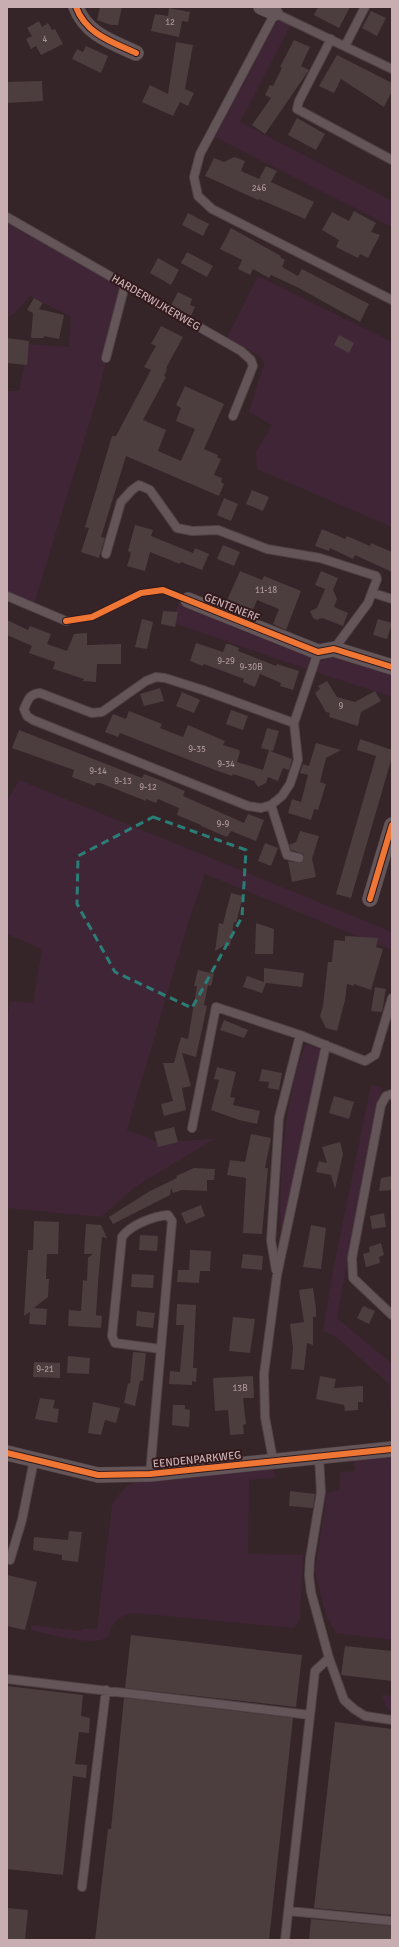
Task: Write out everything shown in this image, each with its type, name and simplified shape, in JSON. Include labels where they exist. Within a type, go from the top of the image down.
[{"type":"street","points":[[76,7],[82,21],[100,36],[136,53]]},
{"type":"street","points":[[261,7],[275,13]]},
{"type":"street","name":"GENTENERF","points":[[188,600],[318,652]]},
{"type":"street","points":[[318,652],[334,649],[392,667]]},
{"type":"street","points":[[370,899],[388,851],[392,825]]},
{"type":"street","name":"EENDENPARKWEG","points":[[7,1453],[98,1475],[150,1474],[273,1460],[319,1457],[392,1449]]},
{"type":"lane","points":[[345,46],[364,7]]},
{"type":"lane","points":[[392,70],[275,13],[200,154],[194,177],[198,196],[212,209],[392,300]]},
{"type":"lane","points":[[331,39],[299,101],[297,109],[392,160]]},
{"type":"lane","name":"HARDERWIJKERWEG","points":[[7,217],[241,351],[251,360],[253,366],[233,416]]},
{"type":"lane","points":[[106,358],[125,285]]},
{"type":"lane","points":[[106,554],[121,502],[139,485],[150,490],[178,528],[192,531],[218,530],[267,549],[320,558],[376,576],[377,579],[373,593],[368,603],[334,649]]},
{"type":"lane","points":[[373,593],[392,599]]},
{"type":"lane","points":[[7,596],[66,622]]},
{"type":"lane","points":[[294,723],[165,678],[156,678],[146,681],[102,712],[92,713],[40,693],[34,693],[29,696],[24,709],[27,716],[33,720],[248,806],[261,808],[271,805],[282,796],[290,784],[298,760],[294,723],[318,652]]},
{"type":"lane","points":[[271,805],[287,856],[299,858]]},
{"type":"lane","points":[[192,1128],[216,1007],[300,1035],[365,1061],[374,1055],[392,998]]},
{"type":"lane","points":[[277,1275],[271,1241],[279,1118],[300,1035]]},
{"type":"lane","points":[[273,1460],[265,1417],[264,1374],[277,1275],[326,1045]]},
{"type":"lane","points":[[392,1094],[386,1096],[381,1105],[352,1258],[353,1278],[392,1315]]},
{"type":"lane","points":[[150,1474],[162,1349],[172,1221],[168,1215],[159,1215],[126,1231],[122,1237],[112,1336],[115,1343],[162,1349]]},
{"type":"lane","points":[[319,1457],[321,1492],[310,1559],[309,1576],[310,1592],[328,1658],[344,1700],[364,1716],[392,1720]]},
{"type":"lane","points":[[10,1560],[22,1520],[34,1460]]},
{"type":"lane","points":[[285,1940],[315,1670],[328,1658]]},
{"type":"lane","points":[[7,1679],[310,1714]]},
{"type":"lane","points":[[82,1887],[106,1690]]},
{"type":"lane","points":[[288,1911],[392,1921]]},
{"type":"highlighted area","points":[[153,817],[246,850],[242,917],[192,1008],[115,972],[77,904],[78,856]]},
{"type":"shaded area","points":[[278,19],[292,23],[240,122],[392,201],[392,227],[215,137]]},
{"type":"shaded area","points":[[7,222],[115,282],[123,290],[97,398],[34,604],[7,592],[7,391],[19,391],[29,344],[69,347],[71,317],[30,296],[15,313],[7,318]]},
{"type":"shaded area","points":[[258,276],[392,342],[392,527],[257,469],[256,452],[272,425],[249,412],[264,363],[261,357],[227,338]]},
{"type":"shaded area","points":[[179,603],[216,619],[312,650],[307,669],[171,622]]},
{"type":"shaded area","points":[[333,653],[392,671],[392,697],[316,672],[320,662]]},
{"type":"shaded area","points":[[19,780],[392,932],[392,950],[205,874],[188,923],[127,1130],[158,1142],[214,1139],[135,1187],[101,1217],[7,1208],[7,1022],[10,1001],[33,1003],[42,949],[7,934],[7,801]]},
{"type":"shaded area","points":[[306,1044],[326,1052],[281,1248],[282,1172],[287,1118],[298,1067]]},
{"type":"shaded area","points":[[371,1085],[382,1088],[374,1116],[337,1318],[392,1364],[392,1437],[389,1385],[335,1336],[323,1331],[333,1271]]},
{"type":"shaded area","points":[[392,1456],[392,1640],[336,1633],[325,1612],[315,1571],[327,1493],[339,1490],[341,1472],[355,1471],[354,1460]]},
{"type":"shaded area","points":[[272,1466],[276,1477],[249,1480],[248,1554],[303,1555],[300,1619],[294,1628],[136,1613],[124,1615],[116,1621],[108,1636],[101,1640],[92,1641],[70,1639],[31,1630],[31,1625],[80,1631],[83,1629],[97,1629],[112,1506],[119,1495],[133,1482],[137,1480]]},
{"type":"shaded area","points":[[381,1695],[392,1696],[392,1711],[389,1711]]},
{"type":"building","points":[[100,7],[122,7],[118,25],[111,25],[97,20]]},
{"type":"building","points":[[318,7],[350,7],[339,28],[314,15]]},
{"type":"building","points":[[169,8],[190,12],[188,22],[182,21],[179,37],[151,31],[155,14],[168,16]]},
{"type":"building","points":[[371,11],[386,18],[377,36],[362,28]]},
{"type":"building","points":[[39,21],[42,27],[48,23],[52,30],[55,29],[63,44],[41,55],[36,46],[31,49],[26,39],[32,36],[27,28]]},
{"type":"building","points":[[294,40],[310,47],[301,66],[309,70],[265,134],[252,125],[271,98],[265,95],[270,85],[273,86],[282,68],[280,67]]},
{"type":"building","points":[[176,42],[193,45],[185,89],[194,93],[188,106],[180,102],[173,116],[142,102],[150,85],[168,94]]},
{"type":"building","points":[[86,46],[108,56],[101,73],[72,59],[77,49],[83,52]]},
{"type":"building","points":[[337,55],[392,83],[392,91],[384,107],[341,79],[334,93],[319,86]]},
{"type":"building","points":[[42,81],[43,101],[7,103],[7,82]]},
{"type":"building","points":[[297,118],[325,134],[316,150],[288,135]]},
{"type":"building","points":[[234,157],[245,161],[241,171],[259,179],[266,166],[277,171],[271,182],[314,202],[305,219],[205,176],[214,158],[224,162]]},
{"type":"building","points":[[354,211],[376,223],[371,232],[380,235],[368,258],[360,254],[358,258],[336,247],[339,240],[322,230],[332,212],[349,221]]},
{"type":"building","points":[[188,213],[209,224],[203,236],[182,225]]},
{"type":"building","points":[[231,228],[281,256],[280,257],[285,260],[282,267],[298,276],[302,269],[369,304],[360,322],[299,288],[271,275],[269,278],[253,269],[250,275],[238,269],[242,260],[220,249]]},
{"type":"building","points":[[187,252],[213,266],[207,277],[181,263]]},
{"type":"building","points":[[158,258],[179,270],[171,285],[150,273]]},
{"type":"building","points":[[178,292],[192,299],[190,305],[195,307],[191,316],[171,305]]},
{"type":"building","points":[[34,298],[43,303],[39,309],[64,315],[59,339],[44,336],[44,338],[31,338],[33,313],[27,310]]},
{"type":"building","points":[[161,326],[183,337],[166,368],[167,369],[164,376],[166,377],[143,420],[166,430],[158,451],[181,461],[195,429],[176,421],[181,408],[176,405],[185,386],[224,404],[204,449],[218,455],[217,457],[221,459],[214,475],[222,478],[221,482],[224,484],[219,496],[126,456],[101,537],[105,538],[99,558],[81,552],[89,528],[85,527],[112,436],[116,436],[151,370],[144,367],[156,346],[151,344]]},
{"type":"building","points":[[339,335],[354,343],[349,353],[334,345]]},
{"type":"building","points":[[7,338],[29,341],[27,365],[7,363]]},
{"type":"building","points":[[252,490],[269,497],[263,511],[246,504]]},
{"type":"building","points":[[224,498],[238,504],[231,521],[217,515]]},
{"type":"building","points":[[135,525],[153,530],[151,536],[193,553],[195,548],[209,554],[202,570],[181,562],[180,564],[150,552],[145,571],[127,566],[131,553],[128,551]]},
{"type":"building","points":[[322,529],[345,539],[347,536],[370,546],[371,543],[392,552],[392,572],[355,555],[353,559],[330,548],[329,551],[315,546]]},
{"type":"building","points":[[223,545],[240,552],[234,566],[217,559]]},
{"type":"building","points":[[240,571],[262,580],[264,576],[301,591],[286,630],[273,624],[279,609],[257,600],[251,615],[225,605]]},
{"type":"building","points":[[321,571],[338,578],[333,590],[337,599],[334,607],[348,613],[343,626],[322,618],[317,620],[313,618],[310,611],[317,608],[325,589],[315,585]]},
{"type":"building","points":[[163,611],[178,612],[175,627],[161,624]]},
{"type":"building","points":[[142,619],[153,622],[147,649],[135,647]]},
{"type":"building","points":[[378,619],[392,623],[387,639],[373,635]]},
{"type":"building","points":[[7,620],[28,630],[30,626],[51,634],[47,644],[67,651],[74,634],[87,633],[87,645],[121,644],[121,664],[97,664],[96,682],[83,681],[84,679],[53,669],[55,662],[29,653],[32,646],[7,635]]},
{"type":"building","points":[[196,643],[223,652],[226,644],[229,644],[239,648],[238,651],[276,666],[277,664],[299,671],[293,690],[280,686],[281,683],[260,674],[255,687],[243,682],[244,679],[204,664],[203,666],[190,661]]},
{"type":"building","points":[[327,681],[337,697],[355,702],[375,691],[381,701],[361,712],[358,726],[329,717],[330,713],[326,712],[315,693],[320,689],[318,686]]},
{"type":"building","points":[[160,688],[164,701],[144,706],[140,694]]},
{"type":"building","points":[[182,692],[200,700],[194,713],[176,706]]},
{"type":"building","points":[[231,710],[248,716],[243,730],[226,724]]},
{"type":"building","points":[[129,711],[162,724],[160,728],[183,737],[188,725],[225,741],[223,745],[239,750],[240,752],[237,762],[263,770],[269,750],[261,748],[267,728],[279,731],[273,751],[270,751],[292,759],[289,770],[283,768],[278,781],[268,777],[266,783],[258,787],[254,781],[215,770],[120,733],[118,737],[105,732],[113,714],[126,719]]},
{"type":"building","points":[[19,730],[142,778],[144,774],[157,779],[185,791],[183,796],[244,823],[248,814],[264,820],[256,841],[231,831],[227,837],[201,826],[177,815],[179,808],[158,799],[156,803],[146,799],[146,801],[100,783],[96,783],[95,786],[72,777],[74,770],[12,748]]},
{"type":"building","points":[[360,739],[392,750],[392,757],[351,898],[336,894],[376,756],[357,750]]},
{"type":"building","points":[[316,743],[341,750],[326,758],[320,782],[326,784],[318,810],[314,809],[311,820],[288,813],[292,799],[301,802],[308,775],[300,773],[303,764],[309,766]]},
{"type":"building","points":[[300,831],[319,836],[312,859],[316,877],[292,882],[288,861],[300,863],[304,859],[303,854],[291,850],[289,845],[296,842]]},
{"type":"building","points":[[265,843],[278,848],[271,866],[258,861]]},
{"type":"building","points":[[231,893],[243,896],[236,923],[234,922],[230,946],[225,945],[215,951],[219,923],[223,924]]},
{"type":"building","points":[[256,923],[274,929],[273,954],[255,954]]},
{"type":"building","points":[[345,936],[378,938],[376,947],[383,949],[371,990],[354,984],[354,986],[347,984],[345,1000],[337,1031],[326,1028],[320,1016],[323,1006],[328,962],[332,962],[334,940],[345,941]]},
{"type":"building","points":[[264,968],[304,973],[302,987],[266,983],[262,993],[243,987],[247,976],[264,982]]},
{"type":"building","points":[[198,970],[214,974],[211,986],[208,985],[204,1005],[207,1006],[196,1057],[182,1053],[191,1086],[182,1088],[186,1110],[164,1116],[161,1104],[173,1101],[163,1063],[174,1063],[181,1037],[188,1039],[197,986],[194,986]]},
{"type":"building","points":[[375,987],[386,989],[382,1012],[371,1011]]},
{"type":"building","points":[[224,1020],[248,1030],[244,1038],[220,1030]]},
{"type":"building","points":[[217,1067],[236,1072],[230,1097],[235,1098],[233,1105],[260,1111],[257,1124],[239,1120],[211,1110],[219,1080],[214,1079]]},
{"type":"building","points":[[262,1069],[282,1073],[279,1090],[268,1088],[269,1082],[259,1081]]},
{"type":"building","points":[[334,1096],[354,1102],[349,1119],[329,1113]]},
{"type":"building","points":[[174,1127],[178,1142],[158,1147],[154,1132]]},
{"type":"building","points":[[251,1134],[271,1138],[265,1168],[268,1168],[262,1234],[243,1233],[246,1178],[227,1175],[230,1160],[245,1162]]},
{"type":"building","points":[[340,1142],[343,1154],[335,1189],[331,1175],[316,1172],[319,1161],[327,1163],[322,1147]]},
{"type":"building","points":[[194,1168],[215,1169],[214,1180],[207,1180],[207,1191],[182,1190],[173,1193],[171,1188],[170,1195],[113,1224],[109,1217],[150,1191],[177,1178],[176,1176]]},
{"type":"building","points":[[392,1176],[392,1190],[379,1191],[381,1178]]},
{"type":"building","points":[[201,1205],[205,1216],[186,1224],[181,1213]]},
{"type":"building","points":[[384,1213],[386,1227],[372,1229],[370,1216]]},
{"type":"building","points":[[34,1221],[59,1222],[58,1254],[47,1254],[46,1279],[49,1279],[48,1297],[34,1308],[47,1309],[46,1325],[29,1324],[30,1312],[24,1316],[28,1250],[33,1250]]},
{"type":"building","points":[[86,1224],[101,1225],[107,1238],[102,1237],[98,1283],[96,1315],[102,1316],[101,1328],[68,1326],[69,1310],[81,1311],[83,1280],[87,1281],[88,1258],[93,1254],[84,1254]]},
{"type":"building","points":[[311,1225],[326,1228],[321,1269],[303,1267]]},
{"type":"building","points":[[140,1235],[158,1236],[157,1251],[139,1250]]},
{"type":"building","points":[[381,1243],[384,1255],[379,1257],[380,1263],[366,1267],[363,1254],[370,1252],[369,1247]]},
{"type":"building","points":[[190,1250],[211,1251],[210,1271],[200,1271],[199,1283],[177,1282],[178,1270],[189,1270]]},
{"type":"building","points":[[243,1254],[263,1256],[262,1270],[241,1268]]},
{"type":"building","points":[[132,1274],[154,1275],[153,1288],[131,1287]]},
{"type":"building","points":[[313,1288],[316,1317],[313,1317],[313,1345],[307,1343],[304,1370],[291,1369],[293,1348],[290,1324],[304,1322],[299,1290]]},
{"type":"building","points":[[177,1304],[196,1305],[193,1368],[197,1368],[196,1382],[192,1381],[192,1385],[169,1384],[170,1371],[180,1372],[184,1325],[176,1325]]},
{"type":"building","points":[[363,1306],[375,1311],[369,1324],[357,1318]]},
{"type":"building","points":[[137,1311],[155,1313],[153,1328],[136,1326]]},
{"type":"building","points":[[233,1317],[255,1319],[250,1353],[229,1351]]},
{"type":"building","points":[[133,1352],[146,1353],[143,1381],[140,1381],[135,1406],[124,1403],[128,1383],[130,1384]]},
{"type":"building","points":[[68,1356],[90,1358],[89,1374],[67,1373]]},
{"type":"building","points":[[34,1362],[60,1363],[60,1378],[33,1377]]},
{"type":"building","points":[[253,1376],[254,1398],[243,1398],[246,1424],[243,1425],[244,1434],[230,1435],[228,1410],[215,1411],[213,1378]]},
{"type":"building","points":[[320,1376],[336,1379],[334,1388],[363,1386],[363,1402],[358,1402],[358,1410],[345,1411],[344,1405],[316,1399]]},
{"type":"building","points":[[40,1398],[55,1400],[53,1408],[59,1409],[57,1423],[35,1419]]},
{"type":"building","points":[[93,1402],[120,1408],[116,1423],[105,1420],[101,1435],[88,1433]]},
{"type":"building","points":[[173,1405],[185,1405],[185,1409],[190,1410],[189,1427],[172,1425]]},
{"type":"building","points":[[290,1491],[315,1494],[313,1508],[289,1506]]},
{"type":"building","points":[[69,1531],[82,1532],[78,1562],[62,1560],[62,1555],[33,1550],[34,1537],[68,1540]]},
{"type":"building","points":[[7,1575],[37,1582],[25,1630],[7,1626]]},
{"type":"building","points":[[131,1635],[302,1655],[296,1707],[125,1688]]},
{"type":"building","points":[[345,1646],[392,1651],[392,1681],[341,1675]]},
{"type":"building","points":[[7,1686],[83,1695],[81,1716],[90,1718],[89,1733],[79,1732],[75,1764],[87,1765],[86,1778],[73,1776],[63,1875],[7,1869]]},
{"type":"building","points":[[124,1698],[293,1718],[269,1940],[95,1940],[108,1829],[111,1829]]},
{"type":"building","points":[[335,1722],[392,1729],[392,1915],[314,1908]]},
{"type":"building","points":[[7,1908],[28,1910],[25,1940],[7,1940]]},
{"type":"building","points":[[311,1919],[392,1926],[392,1940],[309,1940]]},
{"type":"cycle path","points":[[76,7],[80,16],[93,31],[109,41],[136,53]]},
{"type":"cycle path","points":[[66,621],[92,617],[141,593],[163,590],[318,652],[334,649],[392,667]]},
{"type":"cycle path","points":[[370,899],[392,825]]},
{"type":"cycle path","points":[[7,1453],[98,1475],[150,1474],[392,1449]]}]
